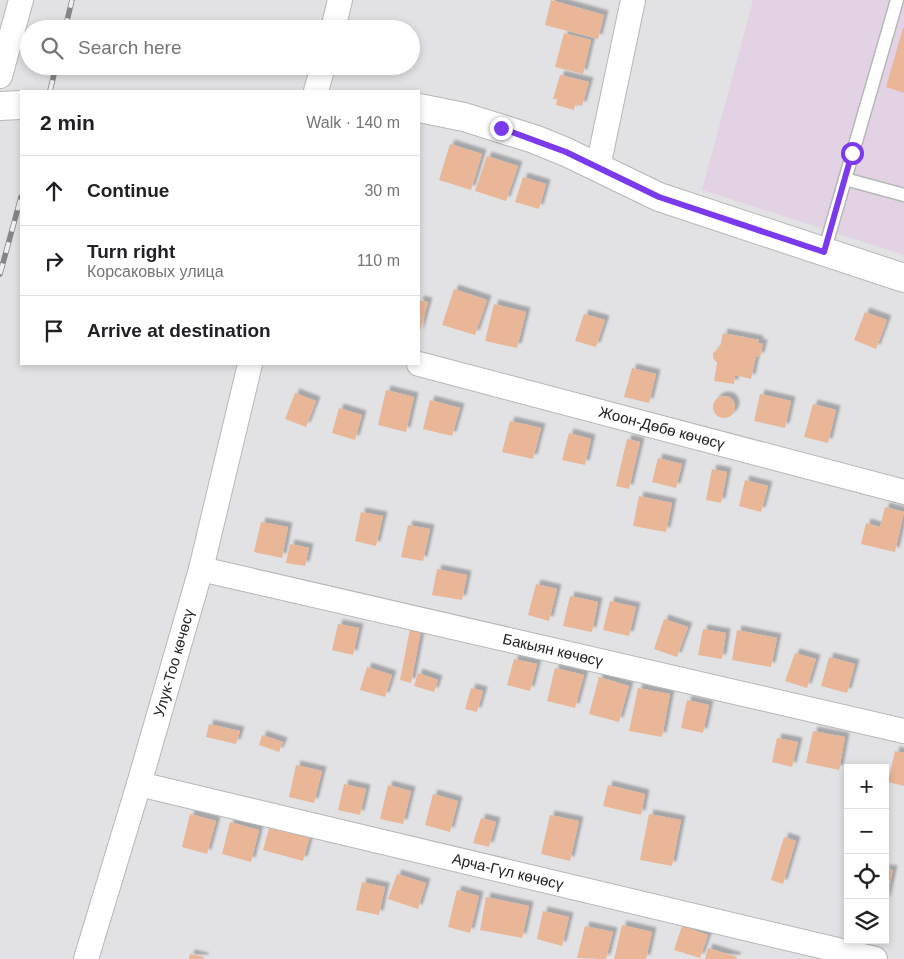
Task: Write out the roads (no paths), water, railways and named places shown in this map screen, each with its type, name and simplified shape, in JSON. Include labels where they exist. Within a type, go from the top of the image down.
[{"type":"street","points":[[0,76],[21,0]]},
{"type":"street","points":[[335,20],[340,0]]},
{"type":"street","points":[[598,167],[633,0]]},
{"type":"street","points":[[316,90],[320,75]]},
{"type":"street","points":[[0,106],[20,105]]},
{"type":"street","points":[[420,108],[501,128],[566,152],[659,197],[904,278]]},
{"type":"street","name":"Жоон-Дөбө көчөсү","points":[[420,364],[904,492]]},
{"type":"street","name":"Улук-Тоо көчөсү","points":[[86,959],[140,784],[201,568],[250,365]]},
{"type":"street","name":"Бакыян көчөсү","points":[[201,568],[904,731]]},
{"type":"street","name":"Арча-Гүл көчөсү","points":[[140,784],[875,959]]},
{"type":"lane","points":[[824,252],[896,0]]},
{"type":"lane","points":[[845,179],[904,195]]},
{"type":"railway","points":[[67,20],[72,0]]},
{"type":"railway","points":[[50,90],[54,75]]},
{"type":"railway","points":[[0,274],[20,201]]}]
